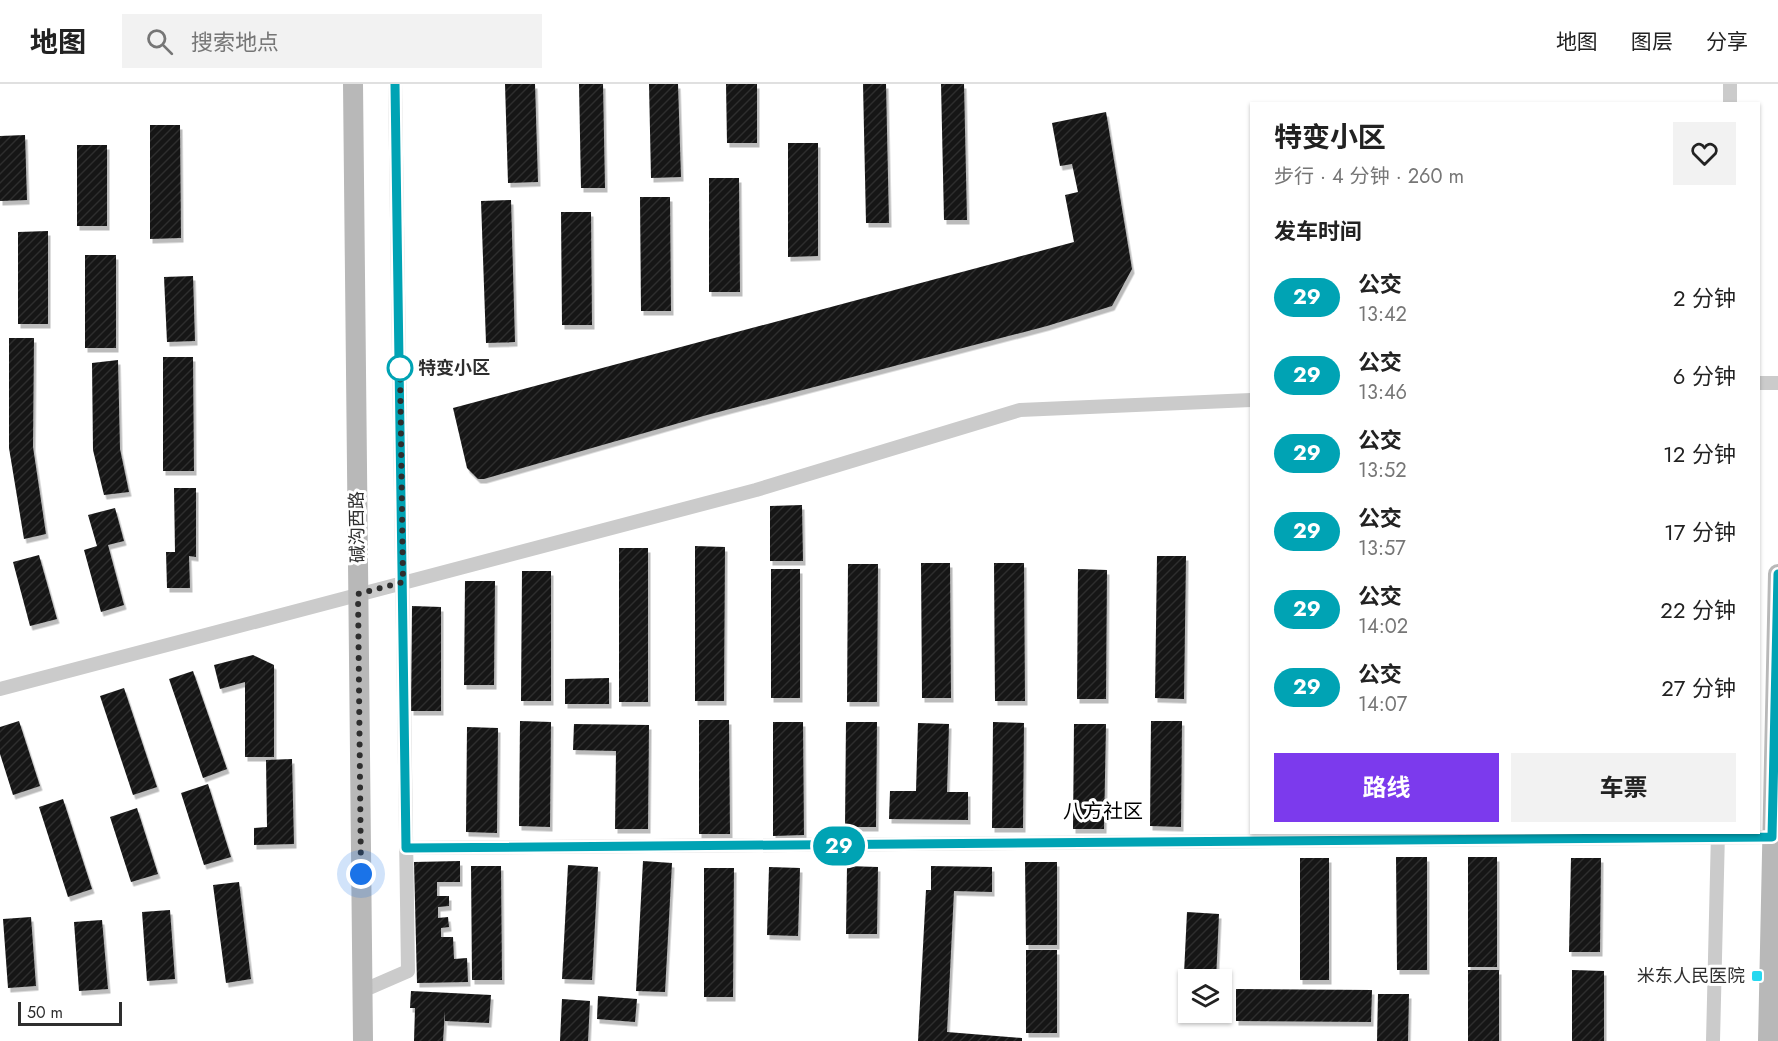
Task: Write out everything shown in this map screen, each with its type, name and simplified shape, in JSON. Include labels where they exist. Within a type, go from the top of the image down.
[{"type":"street","name":"碱沟西路","points":[[353,84],[363,1041]]},
{"type":"street","points":[[362,991],[408,971],[395,84]]},
{"type":"street","points":[[1730,84],[1730,102]]},
{"type":"street","points":[[1760,383],[1778,383]]},
{"type":"street","points":[[0,689],[756,490],[1020,410],[1250,400]]},
{"type":"street","points":[[1768,1041],[1778,574]]},
{"type":"street","points":[[406,848],[1718,835],[1772,837]]},
{"type":"street","points":[[1713,1041],[1718,835]]},
{"type":"building","points":[[505,84],[535,84],[538,182],[508,183]]},
{"type":"building","points":[[579,84],[603,84],[605,188],[581,188]]},
{"type":"building","points":[[649,84],[678,84],[681,177],[651,178]]},
{"type":"building","points":[[726,84],[757,84],[757,143],[727,143]]},
{"type":"building","points":[[863,84],[886,84],[889,223],[866,223]]},
{"type":"building","points":[[941,84],[964,84],[967,220],[944,220]]},
{"type":"building","points":[[1106,112],[1132,269],[1112,306],[1047,326],[707,415],[484,479],[478,479],[467,468],[453,408],[1074,242],[1065,195],[1078,192],[1072,164],[1060,166],[1052,123]]},
{"type":"building","points":[[150,125],[180,125],[181,238],[150,239]]},
{"type":"building","points":[[25,135],[27,200],[0,201],[0,136]]},
{"type":"building","points":[[788,143],[818,143],[818,256],[788,257]]},
{"type":"building","points":[[77,145],[107,145],[107,226],[77,226]]},
{"type":"building","points":[[709,178],[739,178],[740,292],[709,292]]},
{"type":"building","points":[[640,197],[670,197],[671,311],[641,311]]},
{"type":"building","points":[[511,200],[515,342],[486,343],[481,201]]},
{"type":"building","points":[[561,212],[591,212],[592,325],[562,325]]},
{"type":"building","points":[[48,231],[48,324],[18,324],[18,232]]},
{"type":"building","points":[[85,255],[116,255],[116,348],[85,348]]},
{"type":"building","points":[[193,276],[195,341],[167,342],[164,277]]},
{"type":"building","points":[[9,338],[34,338],[33,447],[46,534],[24,539],[9,448]]},
{"type":"building","points":[[163,357],[193,357],[194,471],[163,471]]},
{"type":"building","points":[[118,360],[120,449],[129,492],[104,495],[93,450],[92,363]]},
{"type":"building","points":[[174,488],[196,488],[196,557],[189,556],[190,588],[167,588],[166,552],[175,552]]},
{"type":"building","points":[[802,505],[803,561],[770,561],[770,506]]},
{"type":"building","points":[[115,508],[124,541],[108,545],[124,605],[101,612],[84,550],[97,546],[88,515]]},
{"type":"building","points":[[695,546],[725,547],[724,701],[695,701]]},
{"type":"building","points":[[619,548],[648,548],[648,702],[619,702]]},
{"type":"building","points":[[39,555],[57,619],[30,626],[13,562]]},
{"type":"building","points":[[1157,556],[1186,556],[1184,699],[1155,698]]},
{"type":"building","points":[[921,563],[950,563],[951,698],[922,698]]},
{"type":"building","points":[[994,563],[1024,563],[1025,701],[995,701]]},
{"type":"building","points":[[848,564],[878,564],[877,702],[847,702]]},
{"type":"building","points":[[771,569],[800,569],[800,698],[771,698]]},
{"type":"building","points":[[1078,569],[1107,570],[1106,699],[1077,699]]},
{"type":"building","points":[[522,571],[551,571],[551,701],[521,701]]},
{"type":"building","points":[[465,581],[495,581],[494,685],[464,685]]},
{"type":"building","points":[[412,606],[441,607],[441,711],[411,711]]},
{"type":"building","points":[[253,655],[274,665],[274,757],[245,757],[245,682],[220,689],[214,665]]},
{"type":"building","points":[[193,671],[227,769],[203,778],[169,679]]},
{"type":"building","points":[[609,678],[609,704],[565,704],[565,679]]},
{"type":"building","points":[[124,688],[157,787],[133,795],[100,696]]},
{"type":"building","points":[[699,720],[729,720],[730,834],[699,834]]},
{"type":"building","points":[[19,721],[40,786],[13,795],[0,754],[0,727]]},
{"type":"building","points":[[520,721],[551,722],[550,827],[519,826]]},
{"type":"building","points":[[1151,721],[1182,721],[1181,827],[1150,826]]},
{"type":"building","points":[[773,722],[803,722],[804,835],[773,836]]},
{"type":"building","points":[[846,722],[877,722],[876,827],[845,827]]},
{"type":"building","points":[[993,722],[1024,723],[1023,828],[992,828]]},
{"type":"building","points":[[918,723],[949,724],[947,792],[968,792],[968,820],[889,819],[890,791],[916,791]]},
{"type":"building","points":[[574,724],[649,725],[648,829],[615,829],[616,751],[573,750]]},
{"type":"building","points":[[1074,724],[1106,724],[1104,829],[1073,829]]},
{"type":"building","points":[[467,727],[498,728],[497,833],[466,832]]},
{"type":"building","points":[[292,759],[294,844],[254,845],[254,828],[267,827],[266,760]]},
{"type":"building","points":[[208,784],[231,857],[204,865],[181,793]]},
{"type":"building","points":[[63,799],[92,889],[68,897],[39,807]]},
{"type":"building","points":[[137,808],[158,874],[131,882],[110,817]]},
{"type":"building","points":[[1396,857],[1427,857],[1427,970],[1397,970]]},
{"type":"building","points":[[1468,857],[1497,857],[1497,967],[1468,967]]},
{"type":"building","points":[[1300,858],[1329,858],[1329,980],[1300,980]]},
{"type":"building","points":[[1571,858],[1601,858],[1600,952],[1569,952]]},
{"type":"building","points":[[460,861],[460,882],[437,882],[437,896],[449,896],[449,906],[438,907],[438,918],[448,917],[449,927],[441,928],[441,937],[453,937],[454,959],[467,958],[468,982],[417,983],[414,862]]},
{"type":"building","points":[[643,861],[672,863],[665,992],[636,991]]},
{"type":"building","points":[[1025,862],[1057,862],[1057,945],[1026,945]]},
{"type":"building","points":[[568,865],[598,867],[592,980],[562,979]]},
{"type":"building","points":[[471,866],[501,866],[502,980],[472,980]]},
{"type":"building","points":[[847,866],[878,867],[877,934],[846,934]]},
{"type":"building","points":[[931,866],[992,867],[992,892],[954,891],[947,1032],[1022,1038],[1022,1041],[918,1041],[926,890],[931,890]]},
{"type":"building","points":[[769,867],[800,868],[798,936],[767,935]]},
{"type":"building","points":[[704,868],[734,868],[733,997],[704,997]]},
{"type":"building","points":[[239,882],[251,979],[226,983],[213,885]]},
{"type":"building","points":[[170,910],[175,979],[147,981],[142,912]]},
{"type":"building","points":[[1187,912],[1219,914],[1216,969],[1184,969]]},
{"type":"building","points":[[31,917],[36,986],[8,988],[3,919]]},
{"type":"building","points":[[102,920],[108,989],[79,991],[74,922]]},
{"type":"building","points":[[1026,950],[1057,950],[1057,1033],[1026,1033]]},
{"type":"building","points":[[1468,970],[1499,970],[1499,1041],[1468,1041]]},
{"type":"building","points":[[1572,970],[1604,971],[1604,1041],[1572,1041]]},
{"type":"building","points":[[1236,989],[1372,990],[1371,1022],[1236,1021]]},
{"type":"building","points":[[411,991],[491,995],[489,1023],[445,1021],[445,1011],[443,1041],[414,1041],[415,1008],[410,1008]]},
{"type":"building","points":[[1378,994],[1409,994],[1408,1041],[1377,1041]]},
{"type":"building","points":[[598,996],[637,999],[635,1022],[597,1019]]},
{"type":"building","points":[[562,999],[590,1001],[588,1041],[560,1041]]},
{"type":"bus line","name":"29","points":[[395,84],[406,848],[1772,837],[1778,574]]},
{"type":"place","name":"特变小区","points":[[400,368]]},
{"type":"place","name":"米东人民医院","points":[[1757,976]]},
{"type":"district","name":"八方社区","points":[[1103,811]]},
{"type":"route","points":[[361,874],[358,594],[403,582],[400,368]]}]
